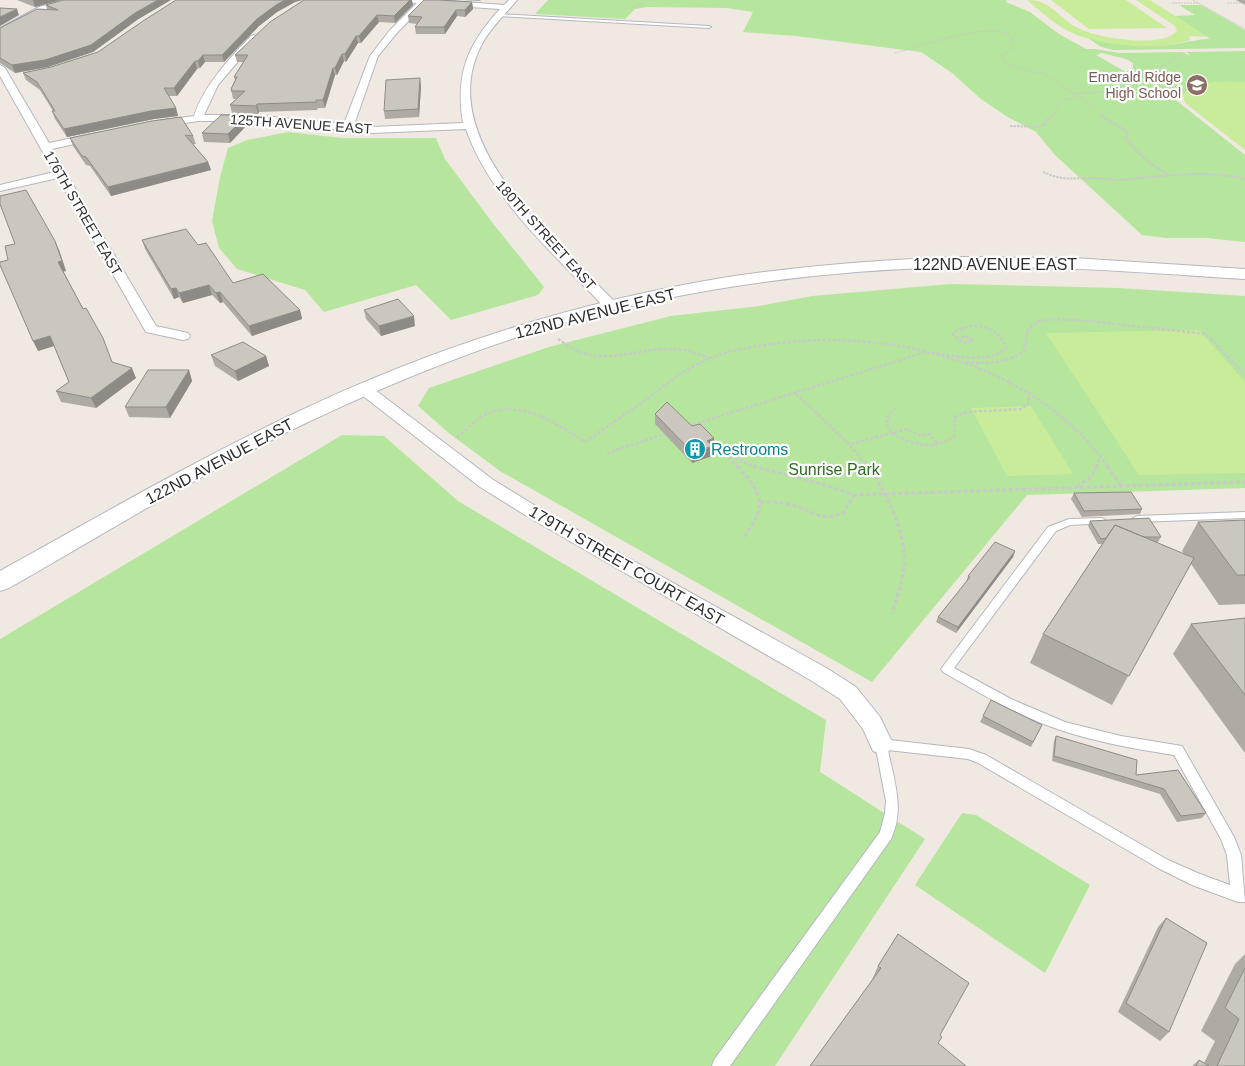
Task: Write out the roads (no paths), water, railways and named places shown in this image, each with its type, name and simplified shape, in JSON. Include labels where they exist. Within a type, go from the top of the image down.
[{"type":"street","points":[[0,31],[42,9],[77,0]]},
{"type":"street","points":[[402,0],[422,3],[506,7]]},
{"type":"street","points":[[348,128],[374,56],[393,32],[422,3]]},
{"type":"street","name":"180TH STREET EAST","points":[[506,7],[487,28],[476,47],[466,75],[464,94],[470,126],[478,148],[492,174],[511,200],[611,306]]},
{"type":"street","points":[[198,118],[203,101],[228,66],[261,32]]},
{"type":"street","name":"176TH STREET EAST","points":[[0,68],[11,78],[44,147],[151,329],[183,336]]},
{"type":"street","name":"125TH AVENUE EAST","points":[[145,126],[198,118],[253,118],[348,128],[409,130],[470,126]]},
{"type":"street","points":[[44,147],[108,134]]},
{"type":"street","points":[[0,188],[60,174]]},
{"type":"street","name":"122ND AVENUE EAST","points":[[0,582],[219,460],[294,421],[364,390],[509,335],[611,306],[690,289],[782,275],[909,264],[1016,262],[1128,266],[1245,274]]},
{"type":"street","name":"179TH STREET COURT EAST","points":[[364,390],[486,483],[536,514],[848,692],[872,724],[881,744]]},
{"type":"lane","points":[[506,7],[709,27]]},
{"type":"lane","points":[[1242,896],[1234,855],[1227,836],[1178,750],[1128,744],[1086,733],[1028,712],[947,669],[1052,529],[1069,522],[1245,515]]},
{"type":"lane","points":[[720,1066],[886,835],[892,813],[892,801],[881,744],[969,754],[982,759],[1163,864],[1197,880],[1242,896]]},
{"type":"place","name":"Emerald Ridge High School","points":[[1197,85]]},
{"type":"place","name":"Restrooms","points":[[695,449]]},
{"type":"park label","name":"Sunrise Park","points":[[834,469]]}]
